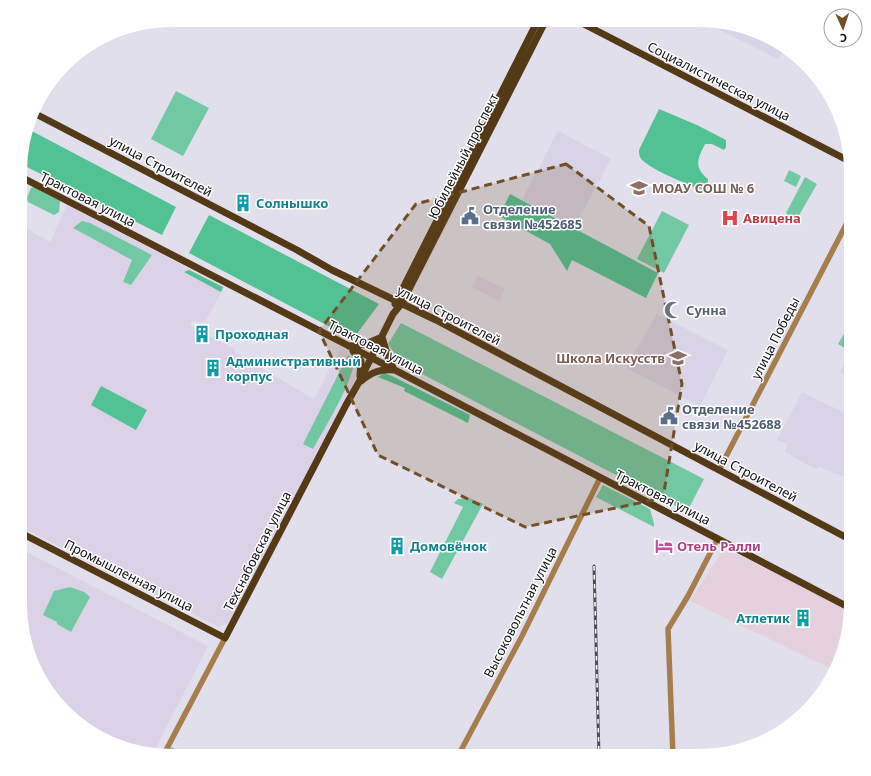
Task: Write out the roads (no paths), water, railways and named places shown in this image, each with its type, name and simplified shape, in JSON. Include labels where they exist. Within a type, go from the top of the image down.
[{"type":"main road","points":[[399,302],[535,27]]},
{"type":"main road","name":"Юбилейный проспект","points":[[399,302],[542,27]]},
{"type":"main road","name":"Социалистическая улица","points":[[590,27],[844,158]]},
{"type":"main road","name":"улица Строителей","points":[[38,115],[332,270],[399,302],[844,536]]},
{"type":"main road","name":"Трактовая улица","points":[[27,180],[844,605]]},
{"type":"main road","name":"Техснабовская улица","points":[[225,638],[359,382],[399,302]]},
{"type":"main road","points":[[348,346],[366,344],[382,336],[388,357],[394,370]]},
{"type":"main road","points":[[348,346],[358,356],[361,362],[359,382]]},
{"type":"main road","points":[[359,382],[376,371],[384,369],[394,370]]},
{"type":"main road","name":"Промышленная улица","points":[[27,536],[225,638]]},
{"type":"street","name":"улица Победы","points":[[719,470],[844,229]]},
{"type":"street","name":"Высоковольтная улица","points":[[462,749],[522,636],[600,478]]},
{"type":"street","points":[[673,749],[668,629],[688,596],[718,538]]},
{"type":"street","name":"Техснабовская улица","points":[[167,749],[225,638]]},
{"type":"railway","points":[[594,566],[599,749]]},
{"type":"place","name":"МОАУ СОШ № 6","points":[[639,188]]},
{"type":"place","name":"Солнышко","points":[[243,203]]},
{"type":"place","name":"Отделение связи №452685","points":[[470,216]]},
{"type":"place","name":"Авицена","points":[[730,218]]},
{"type":"place","name":"Сунна","points":[[673,310]]},
{"type":"place","name":"Проходная","points":[[202,334]]},
{"type":"place","name":"Школа Искусств","points":[[678,358]]},
{"type":"place","name":"Административный корпус","points":[[213,368]]},
{"type":"place","name":"Отделение связи №452688","points":[[669,416]]},
{"type":"place","name":"Домовёнок","points":[[397,546]]},
{"type":"place","name":"Отель Ралли","points":[[664,546]]},
{"type":"place","name":"Атлетик","points":[[803,618]]}]
